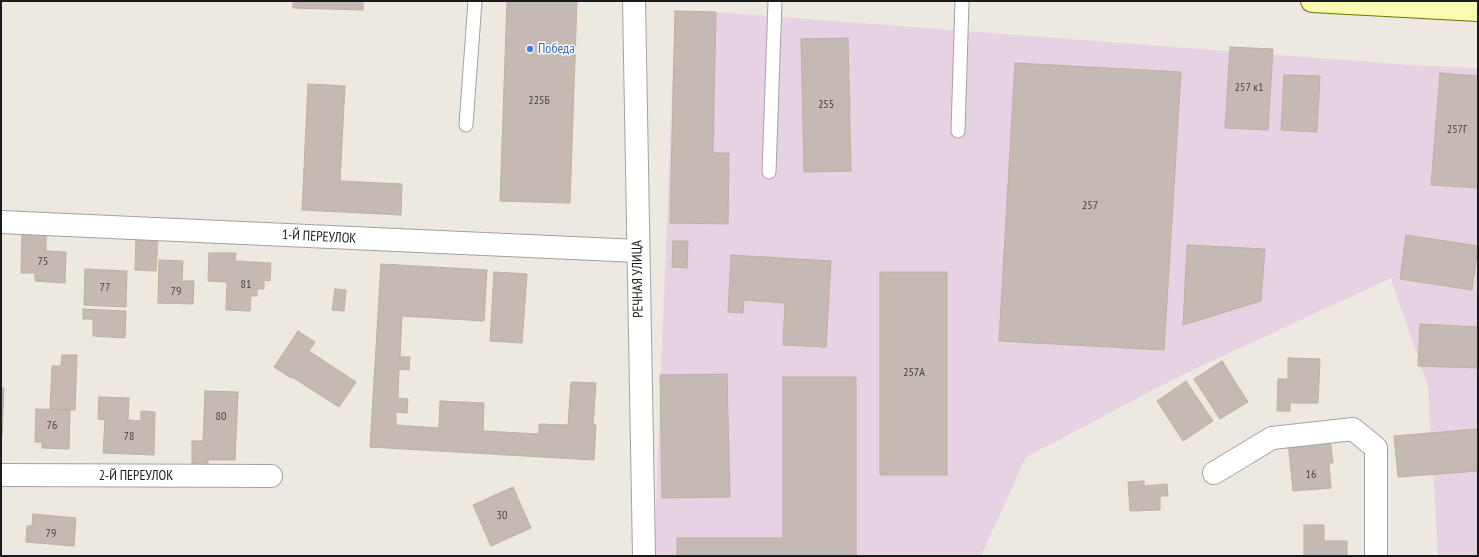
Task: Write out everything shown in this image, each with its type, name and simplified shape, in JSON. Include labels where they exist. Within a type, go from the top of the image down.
[{"type":"main road","points":[[1312,1],[1478,10]]},
{"type":"street","name":"РЕЧНАЯ УЛИЦА","points":[[634,1],[644,556]]},
{"type":"street","name":"1-Й ПЕРЕУЛОК","points":[[1,222],[638,251]]},
{"type":"street","points":[[1214,473],[1272,438],[1353,429],[1376,448],[1376,556]]},
{"type":"street","name":"2-Й ПЕРЕУЛОК","points":[[1,475],[271,476]]},
{"type":"lane","points":[[466,125],[475,1]]},
{"type":"lane","points":[[769,172],[775,1]]},
{"type":"lane","points":[[958,131],[962,1]]},
{"type":"shaded area","points":[[675,11],[716,12],[1409,65],[1478,68],[1478,556],[1438,556],[1428,387],[1391,278],[1180,376],[1026,457],[981,556],[654,556]]},
{"type":"building","points":[[293,1],[363,1],[363,10],[293,8]]},
{"type":"building","points":[[507,1],[577,1],[570,203],[500,201]]},
{"type":"building","points":[[675,11],[716,12],[713,153],[729,153],[728,224],[670,223]]},
{"type":"building","points":[[848,38],[851,171],[804,172],[801,39]]},
{"type":"building","points":[[1230,47],[1273,49],[1268,130],[1225,128]]},
{"type":"building","points":[[1015,63],[1181,72],[1164,350],[999,341]]},
{"type":"building","points":[[1440,73],[1478,76],[1478,188],[1431,185]]},
{"type":"building","points":[[1284,75],[1320,76],[1317,132],[1281,130]]},
{"type":"building","points":[[308,84],[345,86],[340,181],[402,184],[401,215],[302,210]]},
{"type":"building","points":[[22,229],[46,230],[46,251],[66,252],[65,283],[35,281],[35,273],[21,273]]},
{"type":"building","points":[[1406,235],[1478,246],[1472,290],[1400,279]]},
{"type":"building","points":[[136,238],[158,239],[156,271],[135,270]]},
{"type":"building","points":[[673,241],[688,241],[687,268],[672,267]]},
{"type":"building","points":[[1187,245],[1265,249],[1261,301],[1183,325]]},
{"type":"building","points":[[209,253],[236,253],[235,261],[271,263],[270,281],[264,280],[264,289],[257,289],[257,296],[251,296],[250,311],[226,310],[227,282],[208,281]]},
{"type":"building","points":[[731,255],[831,261],[826,347],[783,345],[785,303],[744,300],[743,313],[728,312]]},
{"type":"building","points":[[159,260],[183,261],[182,281],[194,281],[193,304],[158,303]]},
{"type":"building","points":[[381,264],[487,270],[484,321],[402,316],[400,357],[410,357],[409,370],[399,369],[398,398],[408,399],[407,413],[396,412],[396,425],[439,428],[440,401],[484,403],[483,431],[539,434],[539,424],[568,425],[571,382],[596,383],[593,425],[596,425],[594,460],[370,447]]},
{"type":"building","points":[[85,269],[127,271],[126,307],[84,305]]},
{"type":"building","points":[[494,272],[527,274],[522,343],[490,341]]},
{"type":"building","points":[[880,272],[947,272],[947,475],[880,475]]},
{"type":"building","points":[[335,289],[346,290],[344,311],[332,310]]},
{"type":"building","points":[[83,309],[126,311],[125,338],[93,336],[93,319],[83,319]]},
{"type":"building","points":[[1420,324],[1478,327],[1478,368],[1418,366]]},
{"type":"building","points":[[298,331],[315,342],[309,351],[356,382],[339,407],[274,367]]},
{"type":"building","points":[[62,355],[77,355],[75,410],[50,409],[52,366],[61,366]]},
{"type":"building","points":[[1288,358],[1320,359],[1318,403],[1290,403],[1290,411],[1277,411],[1278,379],[1288,379]]},
{"type":"building","points":[[1222,361],[1248,402],[1220,419],[1194,379]]},
{"type":"building","points":[[727,374],[730,497],[662,498],[660,375]]},
{"type":"building","points":[[783,377],[856,377],[856,556],[677,556],[677,538],[783,538]]},
{"type":"building","points":[[1186,381],[1213,421],[1183,441],[1157,401]]},
{"type":"building","points":[[1,388],[4,388],[2,437],[1,437]]},
{"type":"building","points":[[205,391],[238,392],[235,460],[208,460],[208,465],[192,464],[192,441],[203,441]]},
{"type":"building","points":[[99,397],[129,398],[128,420],[141,421],[141,411],[155,412],[154,455],[103,453],[105,420],[98,419]]},
{"type":"building","points":[[36,409],[70,410],[69,449],[42,448],[42,442],[35,442]]},
{"type":"building","points":[[1478,429],[1478,471],[1398,477],[1394,436]]},
{"type":"building","points":[[1330,437],[1333,463],[1329,463],[1331,488],[1293,491],[1288,441]]},
{"type":"building","points":[[1144,481],[1144,486],[1167,484],[1168,496],[1160,496],[1160,510],[1130,511],[1128,482]]},
{"type":"building","points":[[513,487],[531,528],[491,546],[473,505]]},
{"type":"building","points":[[33,514],[76,518],[74,546],[26,542],[27,526],[32,526]]},
{"type":"building","points":[[1304,525],[1324,525],[1324,541],[1347,541],[1347,556],[1304,556]]},
{"type":"place","name":"Победа","points":[[530,49]]}]
